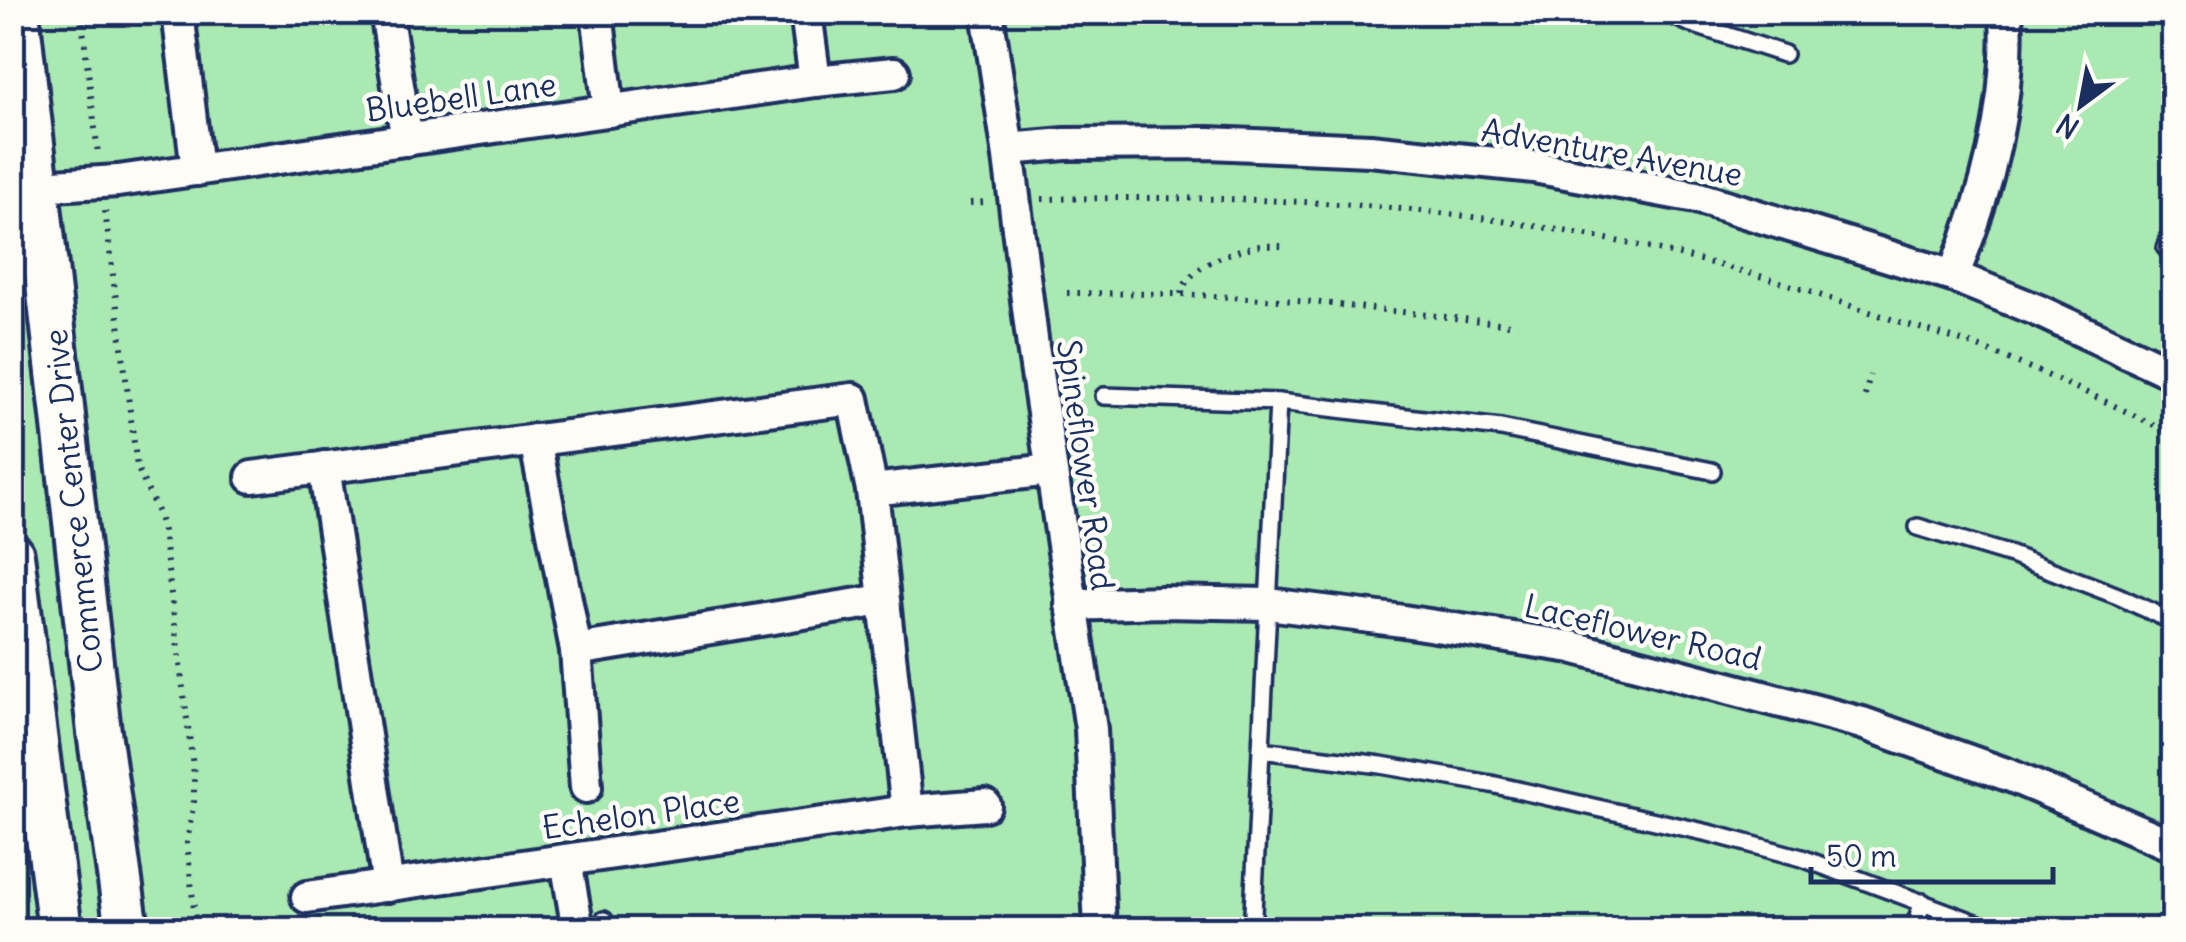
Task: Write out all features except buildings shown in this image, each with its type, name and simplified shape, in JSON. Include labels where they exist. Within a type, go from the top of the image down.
[{"type":"main road","name":"Commerce Center Drive","points":[[17,12],[99,732],[127,930]]},
{"type":"main road","name":"Commerce Center Drive","points":[[12,556],[60,930]]},
{"type":"street","points":[[178,12],[197,170]]},
{"type":"street","points":[[386,12],[407,140]]},
{"type":"street","points":[[597,12],[609,110]]},
{"type":"street","points":[[806,12],[815,81]]},
{"type":"street","name":"Spineflower Road","points":[[987,12],[1032,347],[1091,729],[1100,930]]},
{"type":"street","points":[[1954,276],[1976,222],[1988,178],[2007,70],[2006,12]]},
{"type":"street","name":"Bluebell Lane","points":[[38,186],[197,170],[894,73]]},
{"type":"street","name":"Adventure Avenue","points":[[1008,149],[1065,144],[1209,143],[1370,150],[1534,166],[1696,197],[1954,276],[2174,374]]},
{"type":"street","points":[[252,477],[853,399],[872,490],[906,811]]},
{"type":"street","points":[[535,440],[576,650],[586,788]]},
{"type":"street","points":[[324,467],[388,886]]},
{"type":"street","points":[[872,490],[1051,470]]},
{"type":"street","points":[[576,650],[884,600]]},
{"type":"street","name":"Laceflower Road","points":[[1072,605],[1268,604],[1572,647],[1862,723],[1992,770],[2174,846]]},
{"type":"street","name":"Echelon Place","points":[[307,897],[906,811],[985,806]]},
{"type":"street","points":[[566,860],[596,926]]},
{"type":"lane","points":[[1664,12],[1784,54]]},
{"type":"lane","points":[[2166,248],[2174,224]]},
{"type":"lane","points":[[1104,396],[1278,402],[1501,428],[1712,471]]},
{"type":"lane","points":[[1252,913],[1278,402]]},
{"type":"lane","points":[[1918,528],[2012,555],[2174,622]]},
{"type":"lane","points":[[1261,750],[1454,778],[1598,807],[1802,858],[1995,930]]},
{"type":"lane","points":[[1913,930],[1923,902]]},
{"type":"path","points":[[80,12],[137,467],[163,531],[194,774],[194,801],[186,842],[196,930]]},
{"type":"path","points":[[1058,199],[1214,198],[1345,204],[1478,217],[1648,249],[1764,278],[1971,344],[2174,435]]},
{"type":"path","points":[[1181,294],[1182,286],[1192,276],[1229,254],[1253,247],[1284,246]]},
{"type":"path","points":[[1067,292],[1313,302],[1518,325]]},
{"type":"path","points":[[1866,396],[1870,375]]},
{"type":"green space","points":[[13,13],[2173,13],[2173,929],[13,929]]}]
